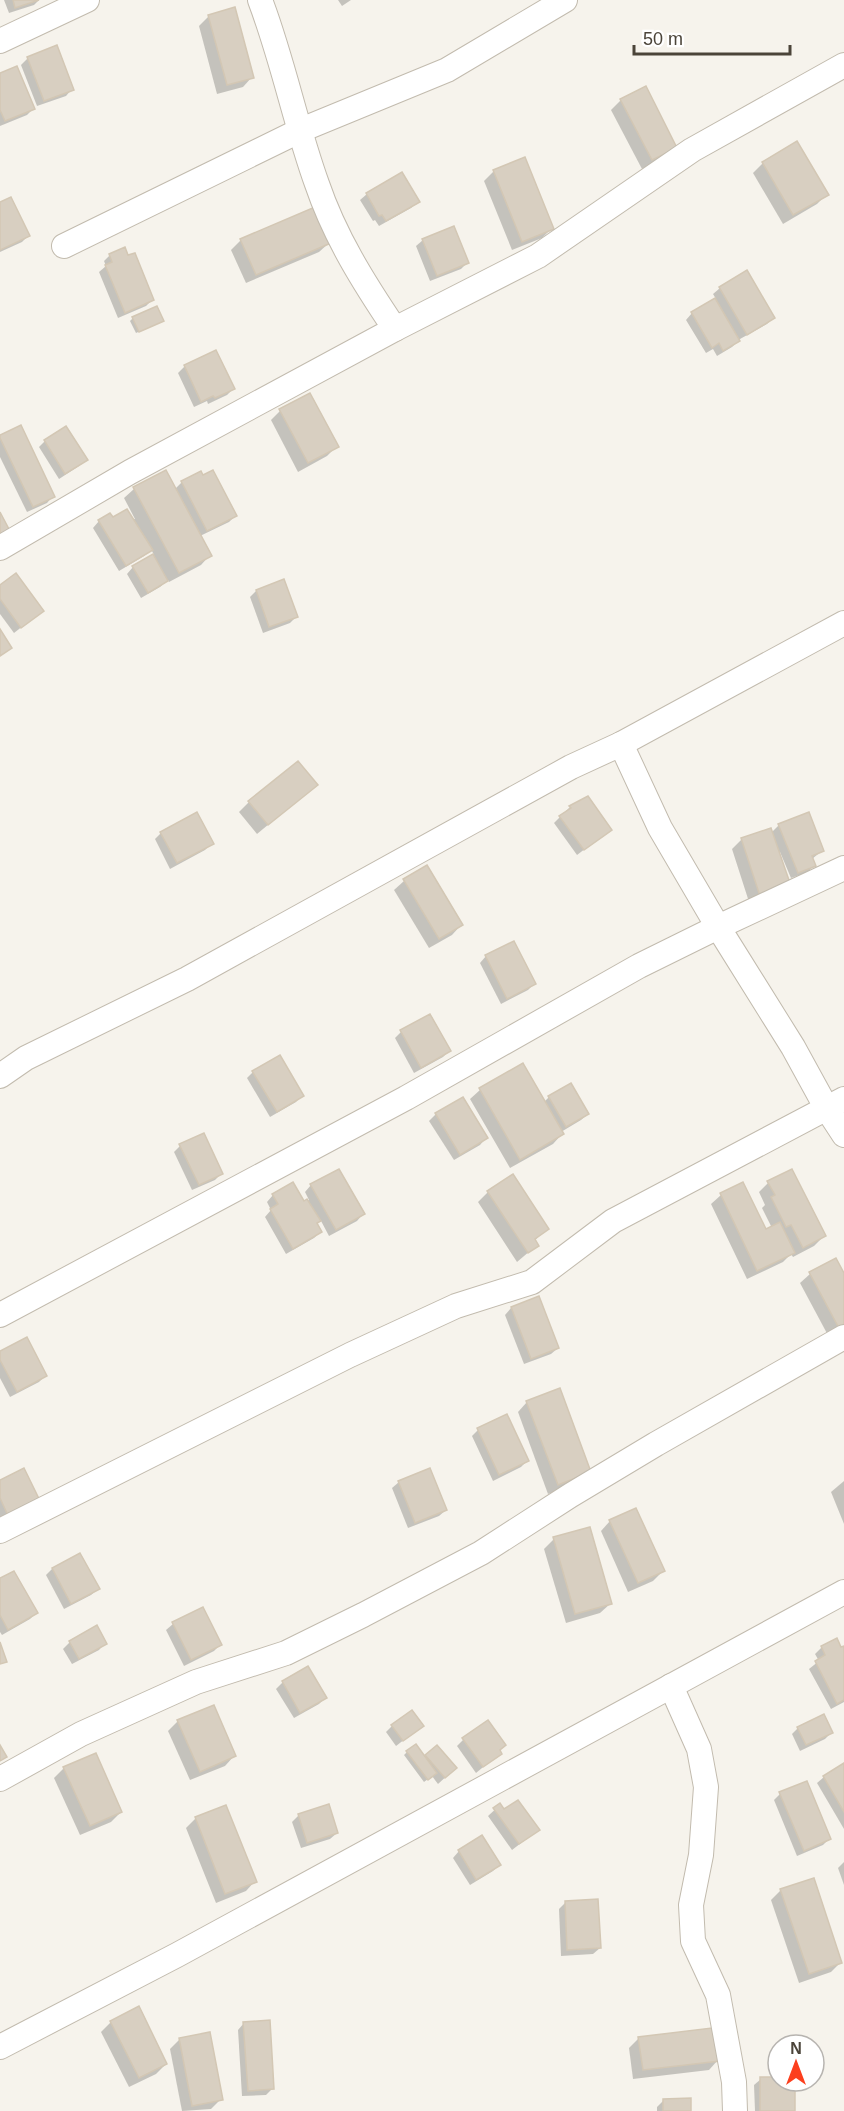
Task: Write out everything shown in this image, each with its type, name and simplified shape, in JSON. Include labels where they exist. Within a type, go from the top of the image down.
[{"type":"street","points":[[0,41],[87,0]]},
{"type":"street","points":[[260,0],[279,54],[317,185],[346,252],[395,329]]},
{"type":"street","points":[[64,246],[301,130],[447,70],[566,0]]},
{"type":"street","points":[[0,548],[130,472],[395,329],[538,256],[692,150],[844,65]]},
{"type":"street","points":[[0,1076],[26,1058],[187,979],[572,767],[621,744],[844,623]]},
{"type":"street","points":[[621,744],[660,828],[718,927],[793,1047],[836,1104],[844,1135]]},
{"type":"street","points":[[0,1315],[406,1098],[639,966],[844,868]]},
{"type":"street","points":[[0,1531],[328,1366],[445,1311],[532,1282],[613,1221],[836,1104]]},
{"type":"street","points":[[0,1779],[102,1724],[196,1682],[286,1653],[363,1616],[481,1553],[646,1450],[844,1337]]},
{"type":"street","points":[[0,2047],[177,1955],[844,1592]]},
{"type":"street","points":[[671,1686],[699,1749],[706,1787],[701,1856],[691,1905],[693,1941],[718,1995],[734,2082],[735,2111]]},
{"type":"building","points":[[13,0],[39,0],[15,8]]},
{"type":"building","points":[[235,7],[254,78],[227,85],[208,15]]},
{"type":"building","points":[[57,45],[74,90],[44,101],[27,57]]},
{"type":"building","points":[[17,66],[35,109],[5,121],[0,110],[0,73]]},
{"type":"building","points":[[646,86],[677,148],[652,160],[620,99]]},
{"type":"building","points":[[797,141],[829,195],[793,215],[762,162]]},
{"type":"building","points":[[525,157],[554,229],[522,242],[493,170]]},
{"type":"building","points":[[402,172],[420,202],[386,221],[382,215],[379,216],[366,193]]},
{"type":"building","points":[[11,197],[30,236],[0,250],[0,202]]},
{"type":"building","points":[[315,207],[331,243],[256,275],[240,239]]},
{"type":"building","points":[[454,226],[469,263],[437,276],[422,239]]},
{"type":"building","points":[[125,247],[128,255],[135,253],[154,300],[125,313],[105,265],[112,262],[109,254]]},
{"type":"building","points":[[747,270],[775,318],[747,335],[719,287]]},
{"type":"building","points":[[715,298],[740,341],[723,351],[719,343],[712,348],[691,312]]},
{"type":"building","points":[[157,306],[164,321],[139,332],[132,317]]},
{"type":"building","points":[[216,350],[235,389],[201,402],[184,365]]},
{"type":"building","points":[[310,393],[339,447],[308,463],[279,409]]},
{"type":"building","points":[[21,425],[55,497],[33,507],[0,438],[0,435]]},
{"type":"building","points":[[66,426],[88,460],[65,474],[44,440]]},
{"type":"building","points":[[166,470],[212,556],[179,573],[133,487]]},
{"type":"building","points":[[213,470],[237,516],[207,531],[181,481],[201,471],[203,475]]},
{"type":"building","points":[[127,509],[153,550],[126,566],[98,520],[110,513],[113,517]]},
{"type":"building","points":[[0,512],[11,533],[0,539]]},
{"type":"building","points":[[153,554],[168,581],[148,593],[132,566]]},
{"type":"building","points":[[16,573],[44,611],[21,628],[0,599],[0,585]]},
{"type":"building","points":[[284,579],[298,617],[269,627],[256,590]]},
{"type":"building","points":[[0,629],[12,648],[0,656]]},
{"type":"building","points":[[298,761],[318,785],[268,825],[248,801]]},
{"type":"building","points":[[588,796],[612,830],[584,850],[559,816],[571,808],[569,806]]},
{"type":"building","points":[[197,812],[214,844],[177,863],[160,832]]},
{"type":"building","points":[[809,812],[824,851],[812,856],[816,866],[798,873],[778,824]]},
{"type":"building","points":[[771,828],[791,886],[760,896],[741,838]]},
{"type":"building","points":[[427,865],[463,925],[439,939],[403,879]]},
{"type":"building","points":[[514,941],[536,984],[507,999],[485,955]]},
{"type":"building","points":[[430,1014],[451,1051],[421,1068],[400,1030]]},
{"type":"building","points":[[280,1055],[304,1096],[277,1112],[252,1071]]},
{"type":"building","points":[[523,1063],[564,1134],[520,1160],[479,1088]]},
{"type":"building","points":[[571,1083],[589,1114],[566,1127],[548,1096]]},
{"type":"building","points":[[463,1097],[488,1138],[460,1155],[435,1113]]},
{"type":"building","points":[[204,1133],[223,1174],[199,1185],[179,1144]]},
{"type":"building","points":[[339,1169],[365,1214],[336,1230],[310,1184]]},
{"type":"building","points":[[792,1169],[826,1236],[803,1248],[791,1225],[786,1227],[771,1197],[775,1195],[767,1181]]},
{"type":"building","points":[[513,1174],[549,1229],[535,1239],[539,1246],[528,1253],[487,1191]]},
{"type":"building","points":[[293,1182],[304,1201],[307,1199],[321,1221],[317,1223],[322,1232],[293,1249],[270,1209],[278,1204],[272,1194]]},
{"type":"building","points":[[743,1182],[766,1229],[780,1222],[795,1253],[757,1271],[720,1193]]},
{"type":"building","points":[[836,1258],[844,1273],[844,1328],[840,1330],[809,1272]]},
{"type":"building","points":[[539,1296],[559,1348],[531,1359],[511,1307]]},
{"type":"building","points":[[27,1337],[47,1376],[17,1392],[0,1360],[0,1351]]},
{"type":"building","points":[[560,1388],[591,1472],[558,1485],[526,1401]]},
{"type":"building","points":[[507,1414],[529,1461],[499,1475],[477,1428]]},
{"type":"building","points":[[24,1468],[42,1505],[10,1520],[0,1498],[0,1480]]},
{"type":"building","points":[[430,1468],[447,1510],[415,1523],[398,1481]]},
{"type":"building","points":[[636,1508],[665,1571],[638,1583],[609,1520]]},
{"type":"building","points":[[590,1527],[612,1604],[575,1614],[553,1537]]},
{"type":"building","points":[[80,1553],[100,1589],[71,1604],[52,1568]]},
{"type":"building","points":[[14,1571],[38,1613],[8,1630],[0,1615],[0,1578]]},
{"type":"building","points":[[203,1607],[222,1645],[191,1660],[172,1622]]},
{"type":"building","points":[[97,1625],[107,1644],[79,1659],[69,1641]]},
{"type":"building","points":[[837,1638],[841,1647],[844,1646],[844,1700],[837,1704],[815,1661],[825,1655],[821,1646]]},
{"type":"building","points":[[0,1642],[7,1662],[0,1664]]},
{"type":"building","points":[[308,1666],[327,1698],[300,1713],[282,1681]]},
{"type":"building","points":[[214,1705],[236,1756],[200,1772],[177,1720]]},
{"type":"building","points":[[412,1710],[424,1726],[403,1741],[391,1725]]},
{"type":"building","points":[[824,1714],[833,1733],[806,1745],[797,1727]]},
{"type":"building","points":[[488,1720],[506,1745],[500,1750],[502,1754],[483,1767],[462,1738]]},
{"type":"building","points":[[416,1744],[437,1773],[428,1780],[406,1751]]},
{"type":"building","points":[[0,1745],[7,1757],[0,1761]]},
{"type":"building","points":[[437,1745],[457,1768],[445,1778],[425,1755]]},
{"type":"building","points":[[96,1753],[122,1812],[90,1826],[63,1767]]},
{"type":"building","points":[[844,1763],[844,1812],[823,1776]]},
{"type":"building","points":[[807,1781],[831,1839],[804,1851],[779,1792]]},
{"type":"building","points":[[518,1800],[540,1830],[519,1844],[493,1808],[500,1803],[504,1809]]},
{"type":"building","points":[[329,1804],[338,1833],[307,1843],[298,1814]]},
{"type":"building","points":[[226,1805],[257,1882],[225,1894],[195,1817]]},
{"type":"building","points":[[482,1835],[501,1865],[476,1880],[458,1850]]},
{"type":"building","points":[[814,1878],[842,1963],[809,1974],[780,1889]]},
{"type":"building","points":[[598,1899],[601,1948],[567,1950],[565,1901]]},
{"type":"building","points":[[139,2006],[167,2064],[139,2078],[110,2021]]},
{"type":"building","points":[[270,2020],[274,2089],[248,2091],[243,2022]]},
{"type":"building","points":[[720,2027],[720,2061],[643,2070],[638,2037]]},
{"type":"building","points":[[210,2032],[223,2100],[192,2106],[179,2038]]},
{"type":"building","points":[[760,2077],[766,2077],[766,2093],[795,2093],[795,2111],[760,2111]]},
{"type":"building","points":[[691,2098],[691,2111],[663,2111],[663,2099]]}]
